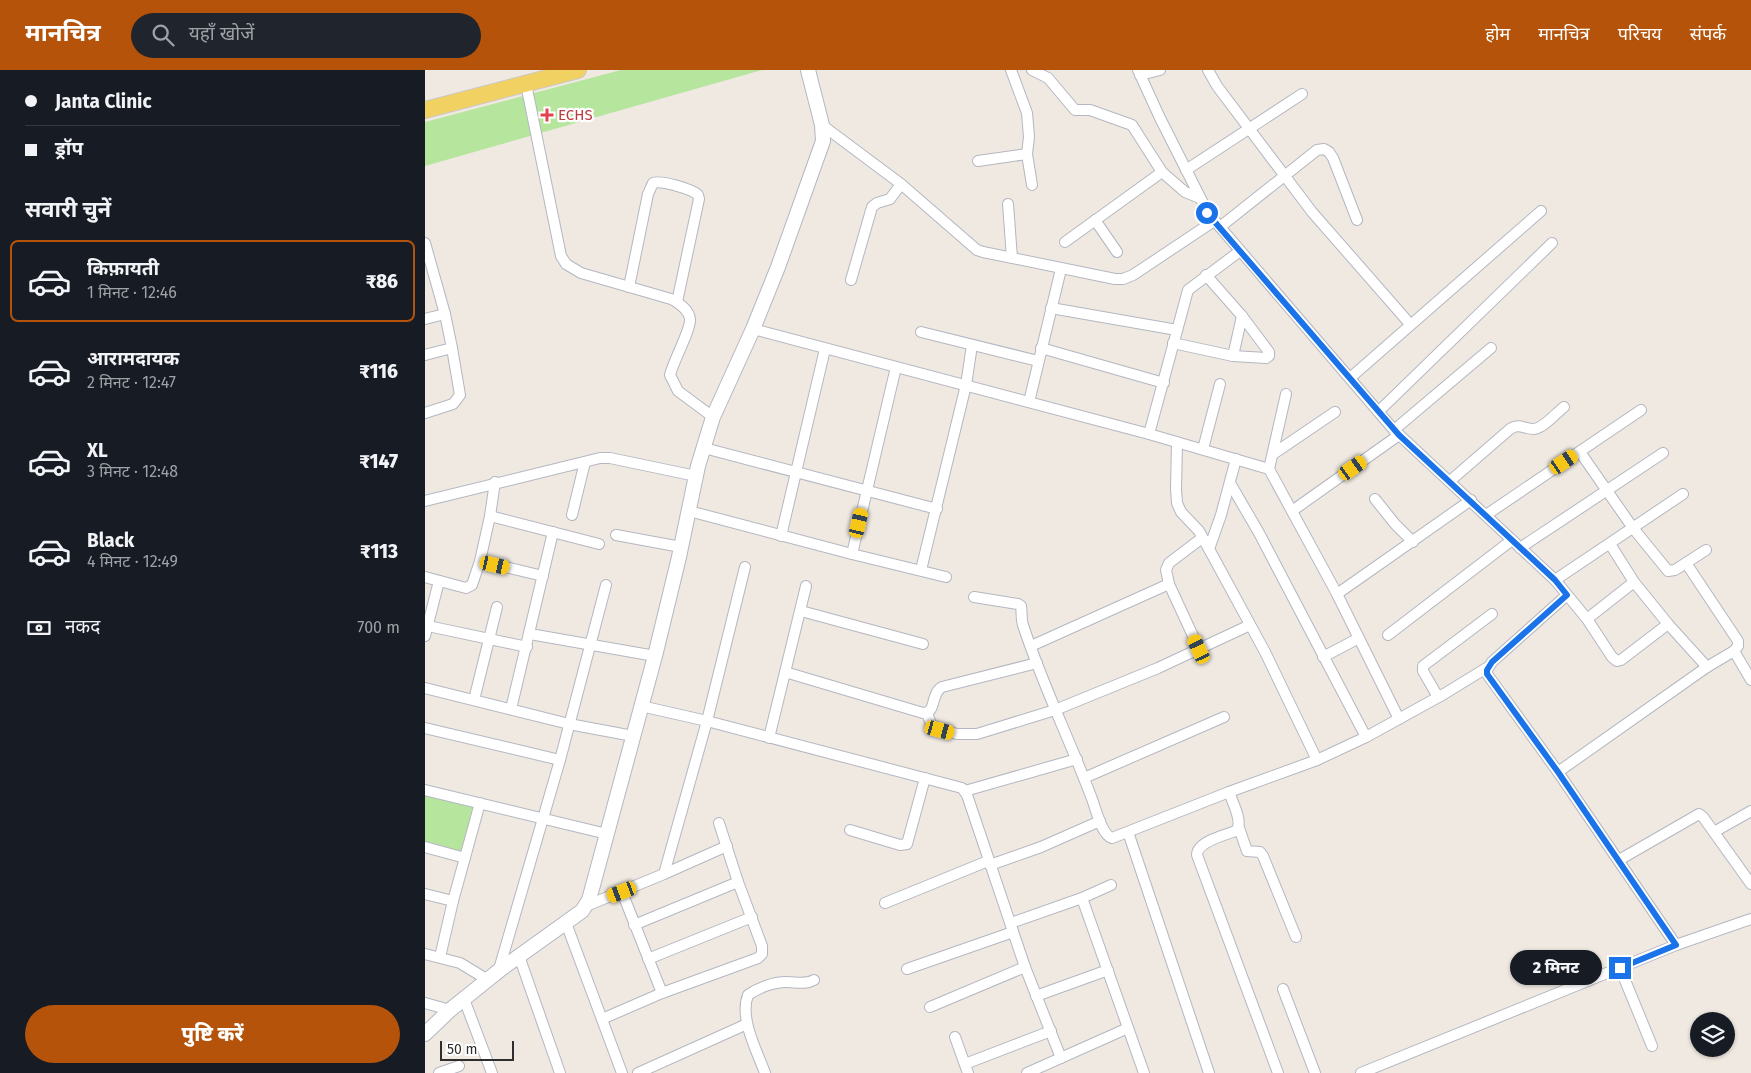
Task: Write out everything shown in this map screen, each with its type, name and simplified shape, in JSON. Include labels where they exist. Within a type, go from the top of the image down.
[{"type":"main road","points":[[425,110],[578,70]]},
{"type":"street","points":[[586,906],[592,891],[655,656],[696,476],[713,418],[779,267],[823,141],[822,126],[808,70]]},
{"type":"street","points":[[1011,70],[1027,113],[1029,137],[1027,154],[1032,185]]},
{"type":"street","points":[[1032,70],[1048,78],[1075,110],[1090,110],[1131,125],[1163,172],[1185,192],[1200,198]]},
{"type":"street","points":[[1160,70],[1139,72],[1207,213],[1397,432],[1555,580],[1587,619],[1612,657],[1617,661],[1621,660],[1668,624]]},
{"type":"street","points":[[1208,70],[1217,86],[1312,212],[1411,324]]},
{"type":"street","points":[[526,84],[561,256],[565,264],[573,270],[677,302],[689,314],[690,319],[670,375],[678,391],[713,418]]},
{"type":"street","points":[[1186,170],[1301,94]]},
{"type":"street","points":[[822,126],[901,184],[977,250],[1115,279],[1123,279],[1133,274],[1217,224],[1285,176],[1317,150],[1324,148],[1333,158],[1357,220]]},
{"type":"street","points":[[978,161],[1027,154]]},
{"type":"street","points":[[1065,242],[1163,172]]},
{"type":"street","points":[[629,287],[648,194],[653,183],[659,182],[692,190],[698,195],[699,199],[677,302]]},
{"type":"street","points":[[851,280],[872,207],[877,203],[890,199],[901,184]]},
{"type":"street","points":[[1008,204],[1013,258]]},
{"type":"street","points":[[1350,378],[1541,211]]},
{"type":"street","points":[[1095,220],[1117,252]]},
{"type":"street","points":[[1379,411],[1552,244]]},
{"type":"street","points":[[425,413],[453,404],[460,395],[445,314],[426,249]]},
{"type":"street","points":[[1149,434],[1188,290],[1240,251]]},
{"type":"street","points":[[1029,402],[1061,269]]},
{"type":"street","points":[[1173,343],[1233,356],[1268,358],[1270,354],[1206,275]]},
{"type":"street","points":[[425,283],[436,280]]},
{"type":"street","points":[[1051,308],[1177,330]]},
{"type":"street","points":[[425,319],[445,314]]},
{"type":"street","points":[[1233,356],[1241,316]]},
{"type":"street","points":[[753,329],[1149,434],[1269,469]]},
{"type":"street","points":[[921,332],[1038,361]]},
{"type":"street","points":[[921,570],[966,386],[972,345]]},
{"type":"street","points":[[425,355],[452,348]]},
{"type":"street","points":[[781,536],[825,348]]},
{"type":"street","points":[[1041,348],[1163,383]]},
{"type":"street","points":[[1292,511],[1397,432],[1491,348]]},
{"type":"street","points":[[852,554],[896,367]]},
{"type":"street","points":[[1203,450],[1220,384]]},
{"type":"street","points":[[1286,394],[1269,469],[1337,594],[1399,719]]},
{"type":"street","points":[[1450,481],[1509,428],[1520,425],[1532,429],[1538,428],[1564,407]]},
{"type":"street","points":[[1486,515],[1641,410]]},
{"type":"street","points":[[1273,454],[1335,412]]},
{"type":"street","points":[[1177,442],[1177,503],[1185,519],[1199,532],[1251,625],[1317,760]]},
{"type":"street","points":[[704,448],[937,509]]},
{"type":"street","points":[[1580,452],[1633,528],[1669,570],[1675,570],[1706,550]]},
{"type":"street","points":[[1388,635],[1516,544],[1607,491],[1663,453]]},
{"type":"street","points":[[425,501],[495,482],[599,458],[610,458],[696,476]]},
{"type":"street","points":[[1209,549],[1221,515],[1236,459]]},
{"type":"street","points":[[572,515],[585,462]]},
{"type":"street","points":[[425,577],[461,588],[470,587],[480,561],[495,482]]},
{"type":"street","points":[[1230,483],[1259,533],[1366,737]]},
{"type":"street","points":[[1555,580],[1683,494]]},
{"type":"street","points":[[1375,499],[1395,524],[1413,542]]},
{"type":"street","points":[[1337,594],[1471,500]]},
{"type":"street","points":[[689,511],[947,577]]},
{"type":"street","points":[[490,516],[599,544]]},
{"type":"street","points":[[511,709],[553,532]]},
{"type":"street","points":[[616,535],[681,548]]},
{"type":"street","points":[[1199,649],[1169,584],[1166,570],[1169,563],[1202,538]]},
{"type":"street","points":[[1610,544],[1634,582],[1668,624],[1707,667]]},
{"type":"street","points":[[480,561],[543,576]]},
{"type":"street","points":[[1558,772],[1739,646],[1686,563]]},
{"type":"street","points":[[665,874],[707,721],[745,567]]},
{"type":"street","points":[[439,581],[426,631],[489,639],[527,647]]},
{"type":"street","points":[[1587,619],[1634,582]]},
{"type":"street","points":[[1031,646],[1169,584]]},
{"type":"street","points":[[501,970],[500,966],[560,760],[606,585]]},
{"type":"street","points":[[769,738],[806,586]]},
{"type":"street","points":[[974,597],[1019,605],[1022,610],[1023,624],[1055,710],[1077,759],[1100,821],[1106,834],[1112,838],[1317,760],[1366,737],[1488,667],[1567,595]]},
{"type":"street","points":[[474,700],[497,607]]},
{"type":"street","points":[[801,611],[923,644]]},
{"type":"street","points":[[1438,697],[1423,671],[1423,666],[1492,614]]},
{"type":"street","points":[[927,713],[931,724],[936,728],[957,734],[972,735],[1055,710],[1158,668],[1251,625]]},
{"type":"street","points":[[530,634],[655,656]]},
{"type":"street","points":[[1323,657],[1359,638]]},
{"type":"street","points":[[1734,651],[1751,680]]},
{"type":"street","points":[[785,672],[927,713],[931,710],[935,693],[942,687],[1037,663]]},
{"type":"street","points":[[1488,667],[1489,677],[1558,772],[1676,945]]},
{"type":"street","points":[[425,688],[569,724],[633,736]]},
{"type":"street","points":[[641,706],[707,721],[962,788],[965,791],[1025,967],[1061,1058]]},
{"type":"street","points":[[1084,778],[1224,717]]},
{"type":"street","points":[[425,728],[560,760]]},
{"type":"street","points":[[965,791],[1077,759]]},
{"type":"street","points":[[850,830],[900,845],[907,844],[925,778]]},
{"type":"street","points":[[425,790],[607,834]]},
{"type":"street","points":[[1229,792],[1246,850],[1251,853],[1260,852],[1263,856],[1296,937]]},
{"type":"street","points":[[440,957],[453,900],[480,803]]},
{"type":"street","points":[[1714,832],[1751,811]]},
{"type":"street","points":[[1619,860],[1699,814],[1751,884]]},
{"type":"street","points":[[885,903],[989,863],[1041,847],[1100,821]]},
{"type":"street","points":[[602,1019],[663,993],[758,958],[762,954],[763,950],[719,823]]},
{"type":"street","points":[[1239,828],[1236,831],[1202,844],[1197,851],[1197,855],[1278,1073]]},
{"type":"street","points":[[1128,832],[1209,1073]]},
{"type":"street","points":[[425,1034],[450,1010],[487,980],[566,923],[586,906],[727,846]]},
{"type":"street","points":[[425,847],[465,858]]},
{"type":"street","points":[[634,925],[739,882]]},
{"type":"street","points":[[907,969],[1111,885]]},
{"type":"street","points":[[622,892],[663,993]]},
{"type":"street","points":[[425,894],[453,900]]},
{"type":"street","points":[[1082,898],[1144,1073]]},
{"type":"street","points":[[648,959],[752,917]]},
{"type":"street","points":[[1361,1073],[1676,945],[1751,919]]},
{"type":"street","points":[[566,923],[622,1073]]},
{"type":"street","points":[[425,954],[460,963],[487,980]]},
{"type":"street","points":[[519,956],[560,1073]]},
{"type":"street","points":[[930,1007],[1025,967]]},
{"type":"street","points":[[1620,968],[1652,1046]]},
{"type":"street","points":[[1036,996],[1108,970]]},
{"type":"street","points":[[765,1073],[747,1024],[745,1005],[748,996],[752,992],[775,984],[785,982],[806,983],[814,980]]},
{"type":"street","points":[[1283,989],[1315,1073]]},
{"type":"street","points":[[464,999],[492,1073]]},
{"type":"street","points":[[425,1003],[450,1010]]},
{"type":"street","points":[[638,1073],[747,1024]]},
{"type":"street","points":[[1027,1073],[1128,1028]]},
{"type":"street","points":[[955,1036],[967,1069],[1051,1031]]},
{"type":"street","points":[[439,1073],[459,1066]]},
{"type":"green space","points":[[621,70],[762,70],[425,166],[425,122]]},
{"type":"green space","points":[[425,791],[478,803],[464,852],[425,841]]},
{"type":"place","name":"ECHS","points":[[547,115]]},
{"type":"route","points":[[1207,213],[1394,430],[1555,580],[1567,595],[1492,662],[1489,665],[1487,674],[1558,772],[1676,945],[1620,968]]}]
